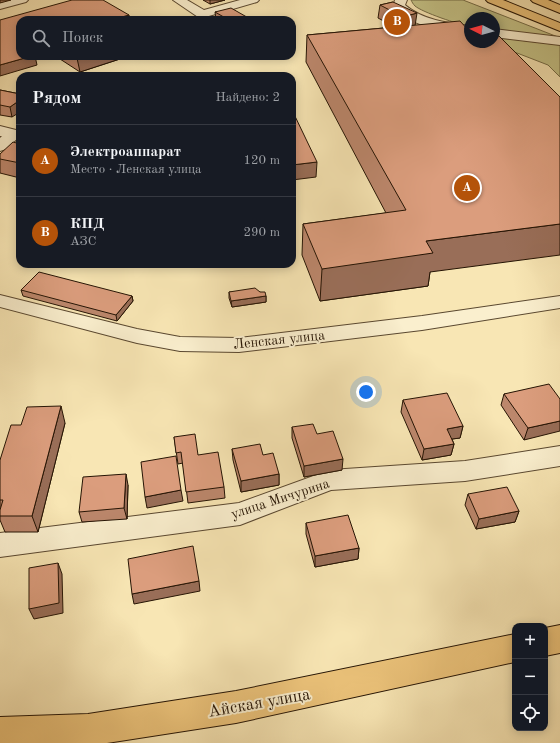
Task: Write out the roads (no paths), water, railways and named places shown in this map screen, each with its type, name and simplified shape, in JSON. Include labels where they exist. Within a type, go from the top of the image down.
[{"type":"main road","points":[[492,0],[560,27]]},
{"type":"main road","points":[[537,0],[560,9]]},
{"type":"main road","points":[[548,641],[560,639]]},
{"type":"main road","name":"Айская улица","points":[[0,733],[88,730],[236,707],[408,672],[512,649]]},
{"type":"street","points":[[0,5],[22,0]]},
{"type":"street","points":[[179,0],[202,14],[253,0]]},
{"type":"street","points":[[401,0],[399,6],[403,10],[431,23],[464,29]]},
{"type":"street","points":[[500,34],[560,41]]},
{"type":"street","points":[[0,131],[14,134],[0,146]]},
{"type":"street","name":"Ленская улица","points":[[0,301],[137,336],[180,344],[239,345],[422,323],[560,302]]},
{"type":"street","name":"улица Мичурина","points":[[0,545],[240,514],[330,480],[465,471],[560,456]]},
{"type":"place","name":"КПД","points":[[397,22]]},
{"type":"place","name":"Электроаппарат","points":[[467,188]]}]
